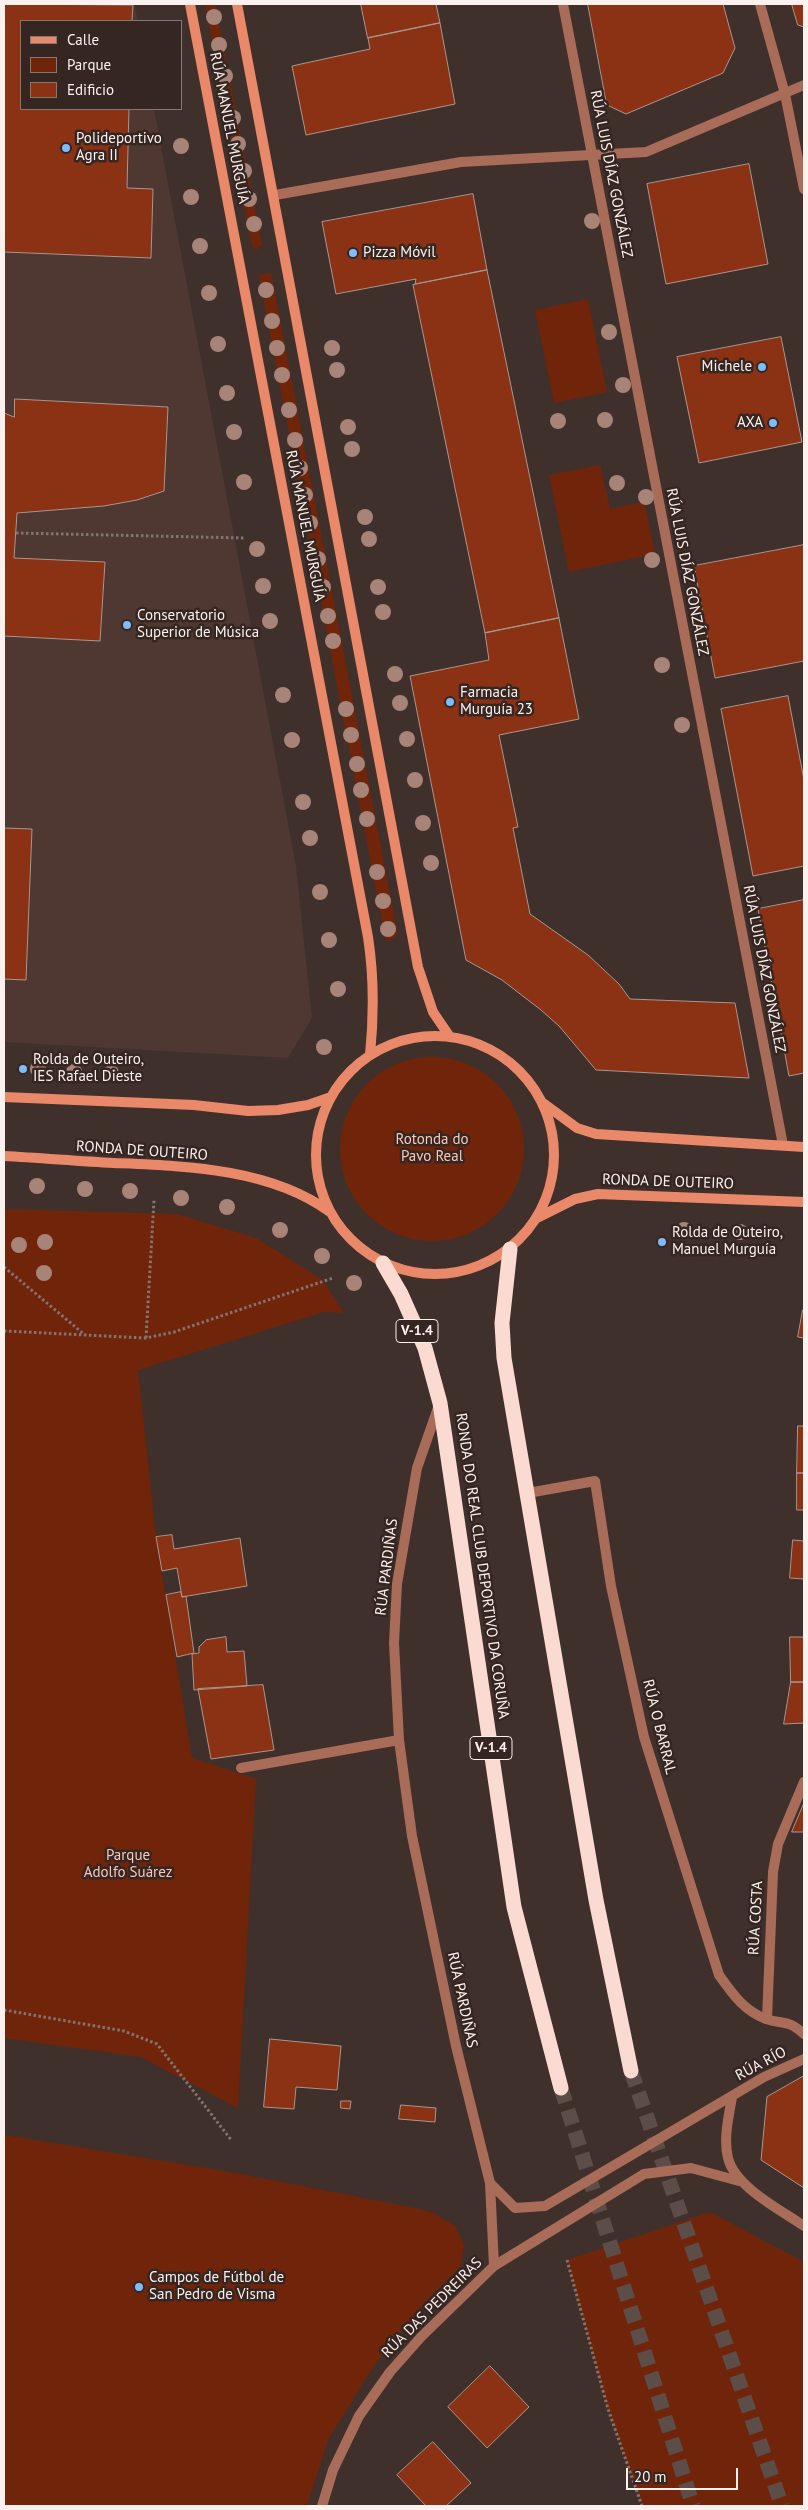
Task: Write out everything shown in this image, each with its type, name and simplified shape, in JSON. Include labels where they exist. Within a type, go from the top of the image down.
[{"type":"highway","points":[[510,1248],[502,1323],[504,1358],[596,1900],[631,2070]]},
{"type":"highway","name":"RONDA DO REAL CLUB DEPORTIVO DA CORUÑA","points":[[383,1263],[401,1294],[425,1348],[440,1403],[514,1907],[561,2088]]},
{"type":"main road","name":"RÚA MANUEL MURGUÍA","points":[[190,4],[368,937],[371,957],[373,1020],[370,1055]]},
{"type":"main road","name":"RÚA MANUEL MURGUÍA","points":[[237,4],[275,195],[418,967],[433,1012],[450,1036]]},
{"type":"main road","name":"RONDA DE OUTEIRO","points":[[430,1035],[450,1036],[470,1040],[505,1058],[526,1078],[542,1103],[550,1125],[555,1149],[553,1173],[547,1197],[537,1218],[510,1248],[487,1263],[462,1272],[435,1275],[408,1272],[383,1263],[362,1250],[344,1233],[330,1212],[320,1184],[316,1154],[320,1125],[331,1097],[355,1066],[370,1055],[389,1045],[409,1038],[430,1035]]},
{"type":"main road","points":[[4,1097],[194,1105],[248,1111],[278,1110],[308,1105],[331,1097]]},
{"type":"main road","name":"RONDA DE OUTEIRO","points":[[542,1103],[577,1128],[596,1134],[804,1146]]},
{"type":"main road","name":"RONDA DE OUTEIRO","points":[[4,1156],[156,1164],[207,1170],[250,1178],[294,1192],[313,1200],[330,1212]]},
{"type":"main road","name":"RONDA DE OUTEIRO","points":[[537,1218],[576,1199],[598,1194],[804,1202]]},
{"type":"street","name":"RÚA LUIS DÍAZ GONZÁLEZ","points":[[563,4],[783,1145]]},
{"type":"street","points":[[760,4],[786,94],[804,189]]},
{"type":"street","points":[[275,195],[461,162],[646,152],[804,85]]},
{"type":"street","name":"RÚA PARDIÑAS","points":[[440,1403],[428,1430],[416,1468],[397,1584],[394,1643],[399,1740],[412,1836],[456,2046],[490,2183],[494,2266]]},
{"type":"street","name":"RÚA O BARRAL","points":[[528,1493],[595,1482],[611,1586],[644,1737],[718,1975],[738,2002],[749,2011],[767,2019]]},
{"type":"street","points":[[241,1768],[399,1740]]},
{"type":"street","name":"RÚA COSTA","points":[[767,2019],[773,1872],[778,1844],[804,1782]]},
{"type":"street","points":[[767,2019],[792,2024],[804,2034]]},
{"type":"street","name":"RÚA RÍO","points":[[732,2097],[764,2076],[804,2059]]},
{"type":"street","points":[[490,2183],[515,2208],[545,2206],[732,2097]]},
{"type":"street","points":[[732,2097],[726,2131],[728,2159],[740,2181],[804,2226]]},
{"type":"street","name":"RÚA DAS PEDREIRAS","points":[[322,2506],[333,2470],[359,2416],[390,2372],[421,2338],[494,2266],[644,2174],[690,2168],[740,2181]]},
{"type":"path","points":[[16,534],[245,538]]},
{"type":"path","points":[[146,1338],[154,1200]]},
{"type":"path","points":[[4,1266],[86,1336]]},
{"type":"path","points":[[4,1332],[146,1338],[174,1332],[332,1278]]},
{"type":"path","points":[[4,2010],[124,2031],[157,2044],[232,2141]]},
{"type":"path","points":[[566,2260],[608,2409],[642,2506]]},
{"type":"shaded area","points":[[4,4],[134,4],[138,20],[20,20],[20,110],[154,110],[296,866],[312,1018],[288,1058],[4,1042]]},
{"type":"green space","points":[[205,4],[215,4],[262,245],[256,250],[252,246]]},
{"type":"green space","points":[[271,273],[397,931],[397,936],[389,941],[385,938],[259,275]]},
{"type":"green space","points":[[588,299],[607,392],[554,403],[535,310]]},
{"type":"green space","points":[[600,465],[610,509],[644,502],[655,554],[569,572],[549,475]]},
{"type":"green space","name":"Rotonda do Pavo Real","points":[[423,1057],[441,1057],[459,1061],[483,1072],[503,1090],[509,1098],[520,1122],[524,1158],[517,1184],[509,1200],[491,1220],[483,1226],[459,1237],[441,1241],[423,1241],[405,1237],[381,1226],[361,1208],[355,1200],[344,1176],[340,1158],[340,1140],[344,1122],[355,1098],[373,1078],[381,1072],[405,1061]]},
{"type":"green space","name":"Parque Adolfo Suárez","points":[[4,1209],[177,1214],[256,1238],[323,1280],[344,1313],[324,1312],[138,1370],[156,1537],[192,1758],[256,1779],[238,2108],[141,2057],[4,2038]]},
{"type":"green space","name":"Campos de Fútbol de San Pedro de Visma","points":[[4,2135],[225,2171],[415,2208],[434,2213],[455,2226],[464,2245],[461,2266],[424,2303],[375,2364],[328,2440],[307,2506],[4,2506]]},
{"type":"green space","points":[[710,2212],[804,2262],[804,2506],[642,2506],[608,2409],[567,2260]]},
{"type":"building","name":"Polideportivo Agra II","points":[[4,4],[133,5],[132,20],[20,20],[20,110],[129,110],[127,188],[153,189],[151,258],[4,252]]},
{"type":"building","points":[[361,4],[436,4],[440,23],[368,38]]},
{"type":"building","points":[[588,4],[723,4],[735,48],[723,73],[626,114],[607,105]]},
{"type":"building","points":[[792,4],[804,4],[804,27],[798,25]]},
{"type":"building","points":[[440,23],[455,104],[306,135],[292,66],[370,49],[368,38]]},
{"type":"building","points":[[749,164],[768,264],[666,284],[647,184]]},
{"type":"building","points":[[473,194],[487,270],[415,284],[416,279],[336,294],[322,222]]},
{"type":"building","points":[[487,270],[559,618],[485,633],[413,285]]},
{"type":"building","points":[[781,337],[802,442],[699,463],[677,357]]},
{"type":"building","points":[[15,399],[168,407],[164,491],[137,500],[104,506],[17,513],[14,558],[105,562],[100,641],[4,636],[4,413],[14,417]]},
{"type":"building","points":[[804,545],[804,661],[715,678],[694,566]]},
{"type":"building","points":[[559,618],[579,719],[499,735],[518,827],[513,828],[530,914],[588,955],[619,984],[630,999],[735,1003],[749,1078],[596,1070],[559,1026],[541,1010],[502,980],[466,960],[410,676],[489,660],[485,633]]},
{"type":"building","points":[[788,696],[804,780],[804,866],[753,876],[721,709]]},
{"type":"building","points":[[4,828],[32,829],[26,980],[4,979]]},
{"type":"building","points":[[804,900],[804,1073],[789,1076],[758,909]]},
{"type":"building","points":[[804,1310],[804,1338],[798,1337]]},
{"type":"building","points":[[798,1426],[804,1426],[804,1473],[797,1473]]},
{"type":"building","points":[[797,1473],[804,1473],[804,1510],[797,1510]]},
{"type":"building","points":[[172,1535],[174,1549],[240,1538],[247,1586],[182,1597],[177,1568],[162,1571],[156,1537]]},
{"type":"building","points":[[793,1540],[804,1541],[804,1579],[790,1578]]},
{"type":"building","points":[[181,1592],[182,1597],[186,1596],[194,1653],[177,1657],[166,1595]]},
{"type":"building","points":[[226,1637],[227,1652],[244,1651],[247,1686],[194,1690],[192,1654],[199,1653],[199,1647],[206,1640]]},
{"type":"building","points":[[790,1637],[804,1637],[804,1682],[791,1682]]},
{"type":"building","points":[[791,1682],[804,1682],[804,1723],[784,1724]]},
{"type":"building","points":[[263,1685],[274,1750],[211,1759],[198,1689]]},
{"type":"building","points":[[804,1803],[804,1832],[792,1832]]},
{"type":"building","points":[[270,2039],[341,2046],[337,2090],[296,2087],[294,2109],[264,2107]]},
{"type":"building","points":[[804,2076],[804,2188],[761,2160],[767,2097]]},
{"type":"building","points":[[341,2101],[351,2101],[350,2109],[341,2108]]},
{"type":"building","points":[[401,2105],[436,2108],[435,2122],[399,2119]]},
{"type":"building","points":[[490,2366],[529,2407],[487,2448],[448,2407]]},
{"type":"building","points":[[433,2442],[471,2483],[446,2506],[426,2506],[397,2475]]},
{"type":"tunnel","points":[[631,2071],[782,2506]]},
{"type":"tunnel","points":[[561,2088],[693,2506]]},
{"type":"place","name":"Polideportivo Agra II","points":[[66,148]]},
{"type":"place","name":"Pizza Móvil","points":[[353,253]]},
{"type":"place","name":"Michele","points":[[762,367]]},
{"type":"place","name":"AXA","points":[[773,423]]},
{"type":"place","name":"Conservatorio Superior de Música","points":[[127,625]]},
{"type":"place","name":"Farmacia Murguía 23","points":[[450,702]]},
{"type":"place","name":"Rolda de Outeiro, IES Rafael Dieste","points":[[23,1069]]},
{"type":"place","name":"Rolda de Outeiro, Manuel Murguía","points":[[662,1242]]},
{"type":"place","name":"Campos de Fútbol de San Pedro de Visma","points":[[139,2287]]}]
